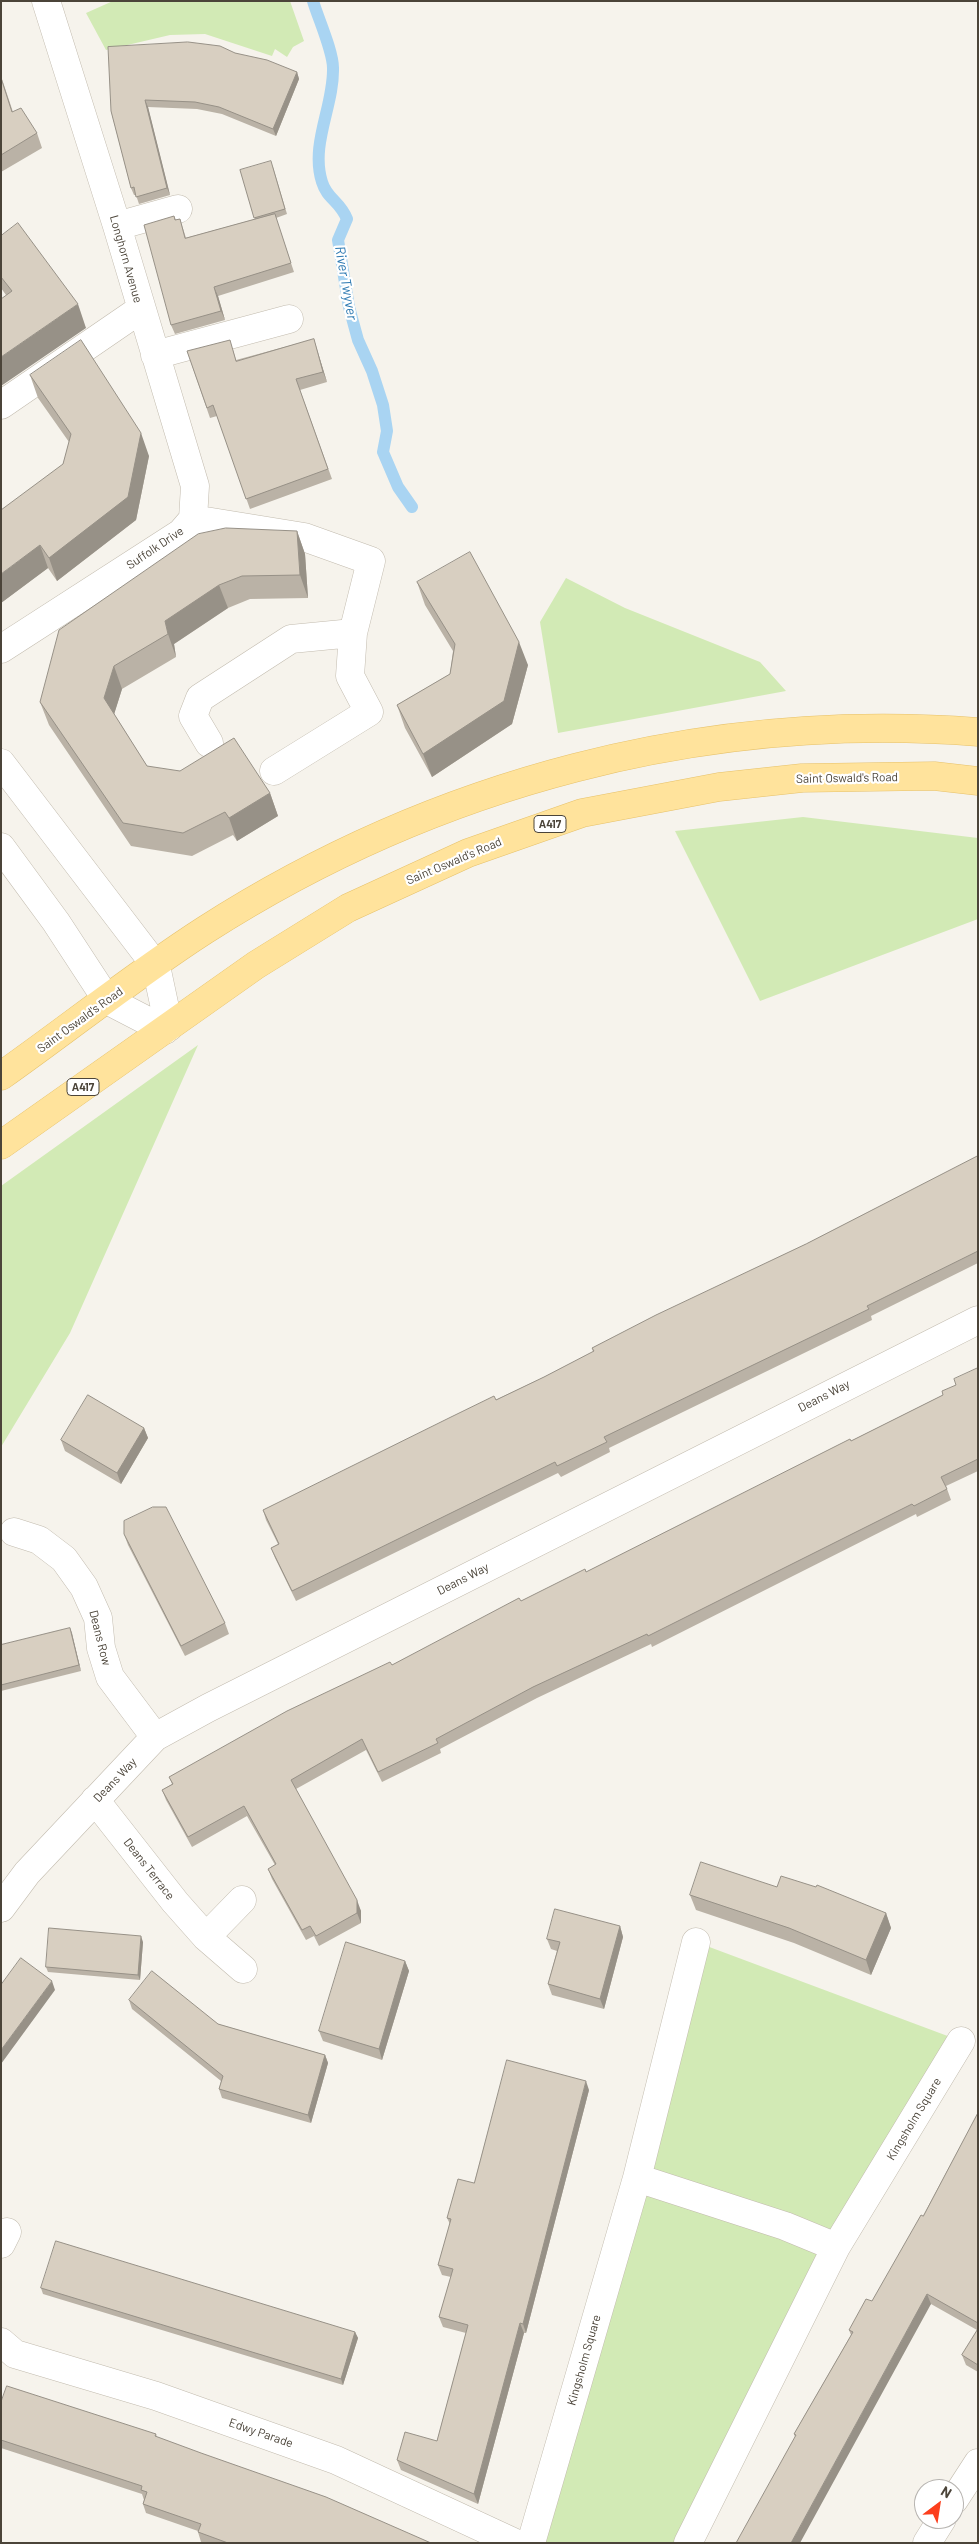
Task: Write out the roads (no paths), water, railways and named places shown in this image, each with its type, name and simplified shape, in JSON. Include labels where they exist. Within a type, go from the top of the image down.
[{"type":"main road","name":"Saint Oswald's Road","points":[[1,1076],[204,931],[257,899],[370,841],[440,811],[567,768],[700,741],[799,731],[915,728],[978,732]]},
{"type":"main road","name":"Saint Oswald's Road","points":[[1,1145],[256,965],[348,908],[468,853],[582,813],[719,787],[802,778],[934,776],[978,781]]},
{"type":"street","name":"Longhorn Avenue","points":[[46,1],[117,226],[194,486],[193,520]]},
{"type":"street","points":[[117,226],[178,209]]},
{"type":"street","points":[[1,405],[141,309]]},
{"type":"street","points":[[155,355],[289,319]]},
{"type":"street","name":"Suffolk Drive","points":[[1,649],[181,533],[193,520],[304,537],[371,561],[353,633]]},
{"type":"street","points":[[209,743],[193,716],[200,698],[291,639],[353,633],[350,676],[369,712],[274,771]]},
{"type":"street","points":[[1,763],[156,966],[167,1028]]},
{"type":"street","points":[[1,847],[56,922],[108,1000],[167,1028]]},
{"type":"street","name":"Deans Way","points":[[1,1908],[26,1873],[155,1737],[217,1703],[978,1320]]},
{"type":"street","name":"Deans Row","points":[[14,1532],[39,1540],[64,1559],[84,1587],[98,1618],[101,1648],[110,1677],[155,1737]]},
{"type":"street","name":"Deans Terrace","points":[[95,1800],[175,1902],[206,1937],[243,1969]]},
{"type":"street","points":[[206,1937],[242,1900]]},
{"type":"street","name":"Kingsholm Square","points":[[531,2543],[637,2178],[696,1942]]},
{"type":"street","name":"Kingsholm Square","points":[[688,2543],[836,2248],[961,2041]]},
{"type":"street","points":[[637,2178],[785,2226],[836,2248]]},
{"type":"street","name":"Edwy Parade","points":[[1,2342],[15,2354],[156,2396],[336,2460],[515,2543]]},
{"type":"street","points":[[964,2484],[978,2462]]},
{"type":"street","points":[[927,2543],[936,2529]]},
{"type":"waterway","name":"River Twyver","points":[[313,1],[328,44],[333,68],[330,96],[320,139],[319,168],[324,188],[341,208],[347,219],[338,240],[349,307],[358,340],[372,371],[383,405],[387,431],[383,452],[398,487],[412,507]]}]
